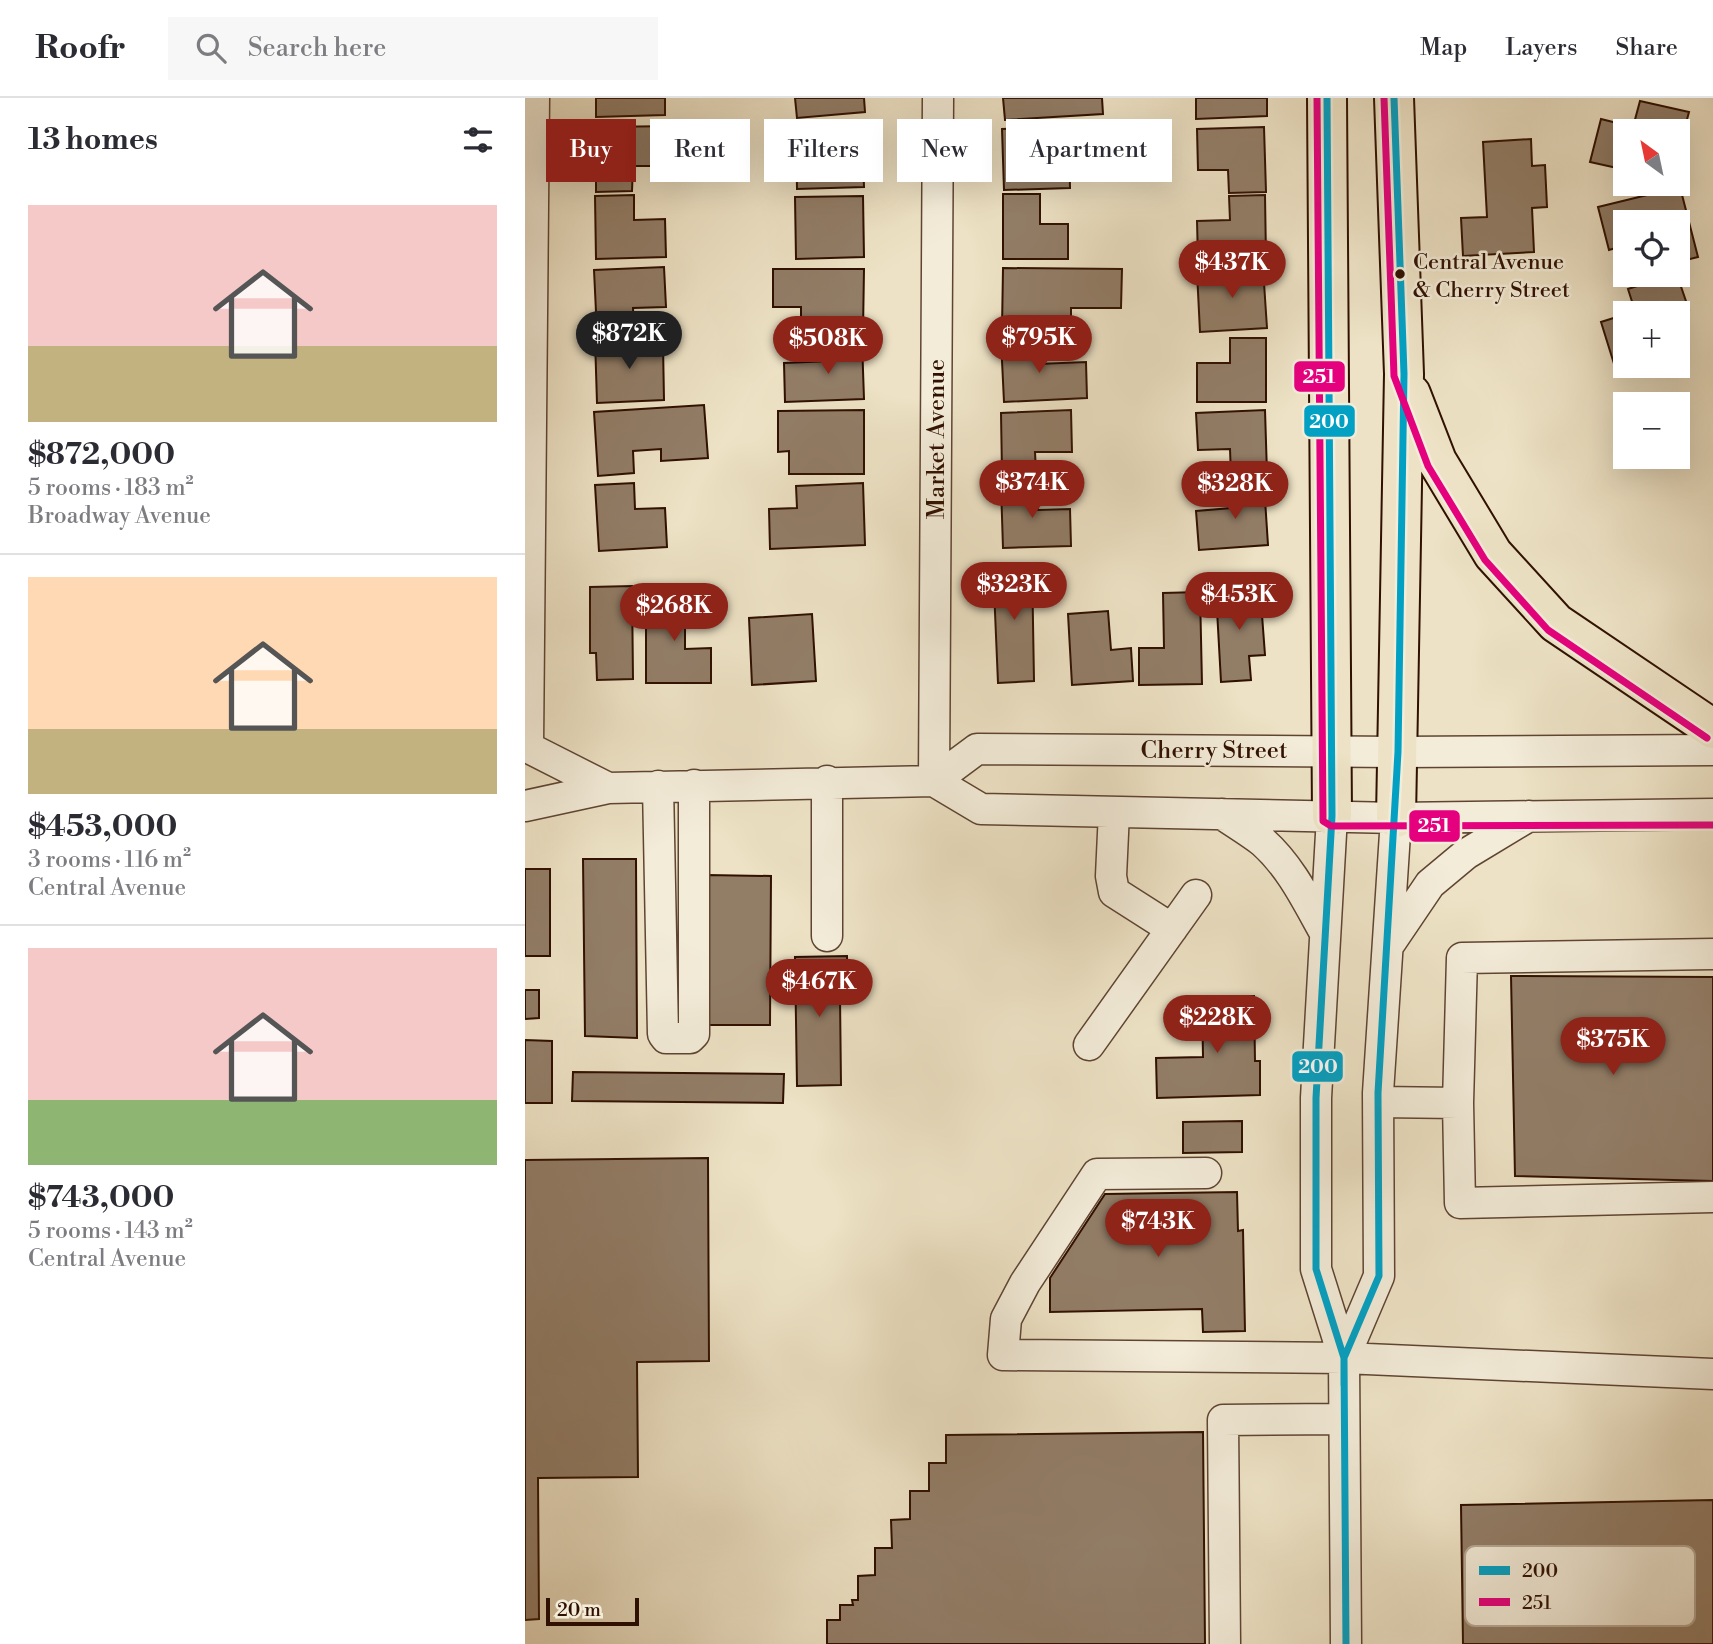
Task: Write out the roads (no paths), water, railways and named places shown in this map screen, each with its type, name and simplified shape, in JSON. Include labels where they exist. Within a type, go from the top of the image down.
[{"type":"main road","points":[[1327,98],[1332,816]]},
{"type":"main road","points":[[1394,98],[1404,374],[1396,818]]},
{"type":"main road","points":[[1404,374],[1437,461],[1493,554],[1556,623],[1713,729]]},
{"type":"street","points":[[534,98],[526,746],[608,788]]},
{"type":"street","name":"Market Avenue","points":[[934,780],[938,98]]},
{"type":"street","name":"Cherry Street","points":[[934,780],[977,749],[1398,752],[1713,750]]},
{"type":"street","points":[[525,806],[608,788],[934,780],[981,809],[1396,818],[1713,814]]},
{"type":"street","points":[[827,781],[827,936]]},
{"type":"street","points":[[658,786],[663,1034],[666,1038],[678,1038],[694,1034],[694,785]]},
{"type":"street","points":[[1114,812],[1111,876],[1114,892],[1172,929]]},
{"type":"street","points":[[1222,814],[1263,842],[1279,860],[1325,933]]},
{"type":"street","points":[[1332,816],[1315,1098],[1316,1269],[1344,1358],[1346,1644]]},
{"type":"street","points":[[1388,946],[1430,884],[1466,854],[1530,816]]},
{"type":"street","points":[[1344,1358],[1379,1276],[1379,1102],[1396,818]]},
{"type":"street","points":[[1090,1045],[1196,895]]},
{"type":"street","points":[[1713,954],[1462,958],[1458,1103],[1460,1203],[1713,1197]]},
{"type":"street","points":[[1379,1102],[1458,1103]]},
{"type":"street","points":[[1206,1173],[1097,1174],[1025,1283],[1006,1319],[1003,1355],[1344,1358],[1713,1374]]},
{"type":"street","points":[[1225,1644],[1223,1420],[1344,1419]]},
{"type":"place","name":"Central Avenue & Cherry Street","points":[[1400,274]]}]
